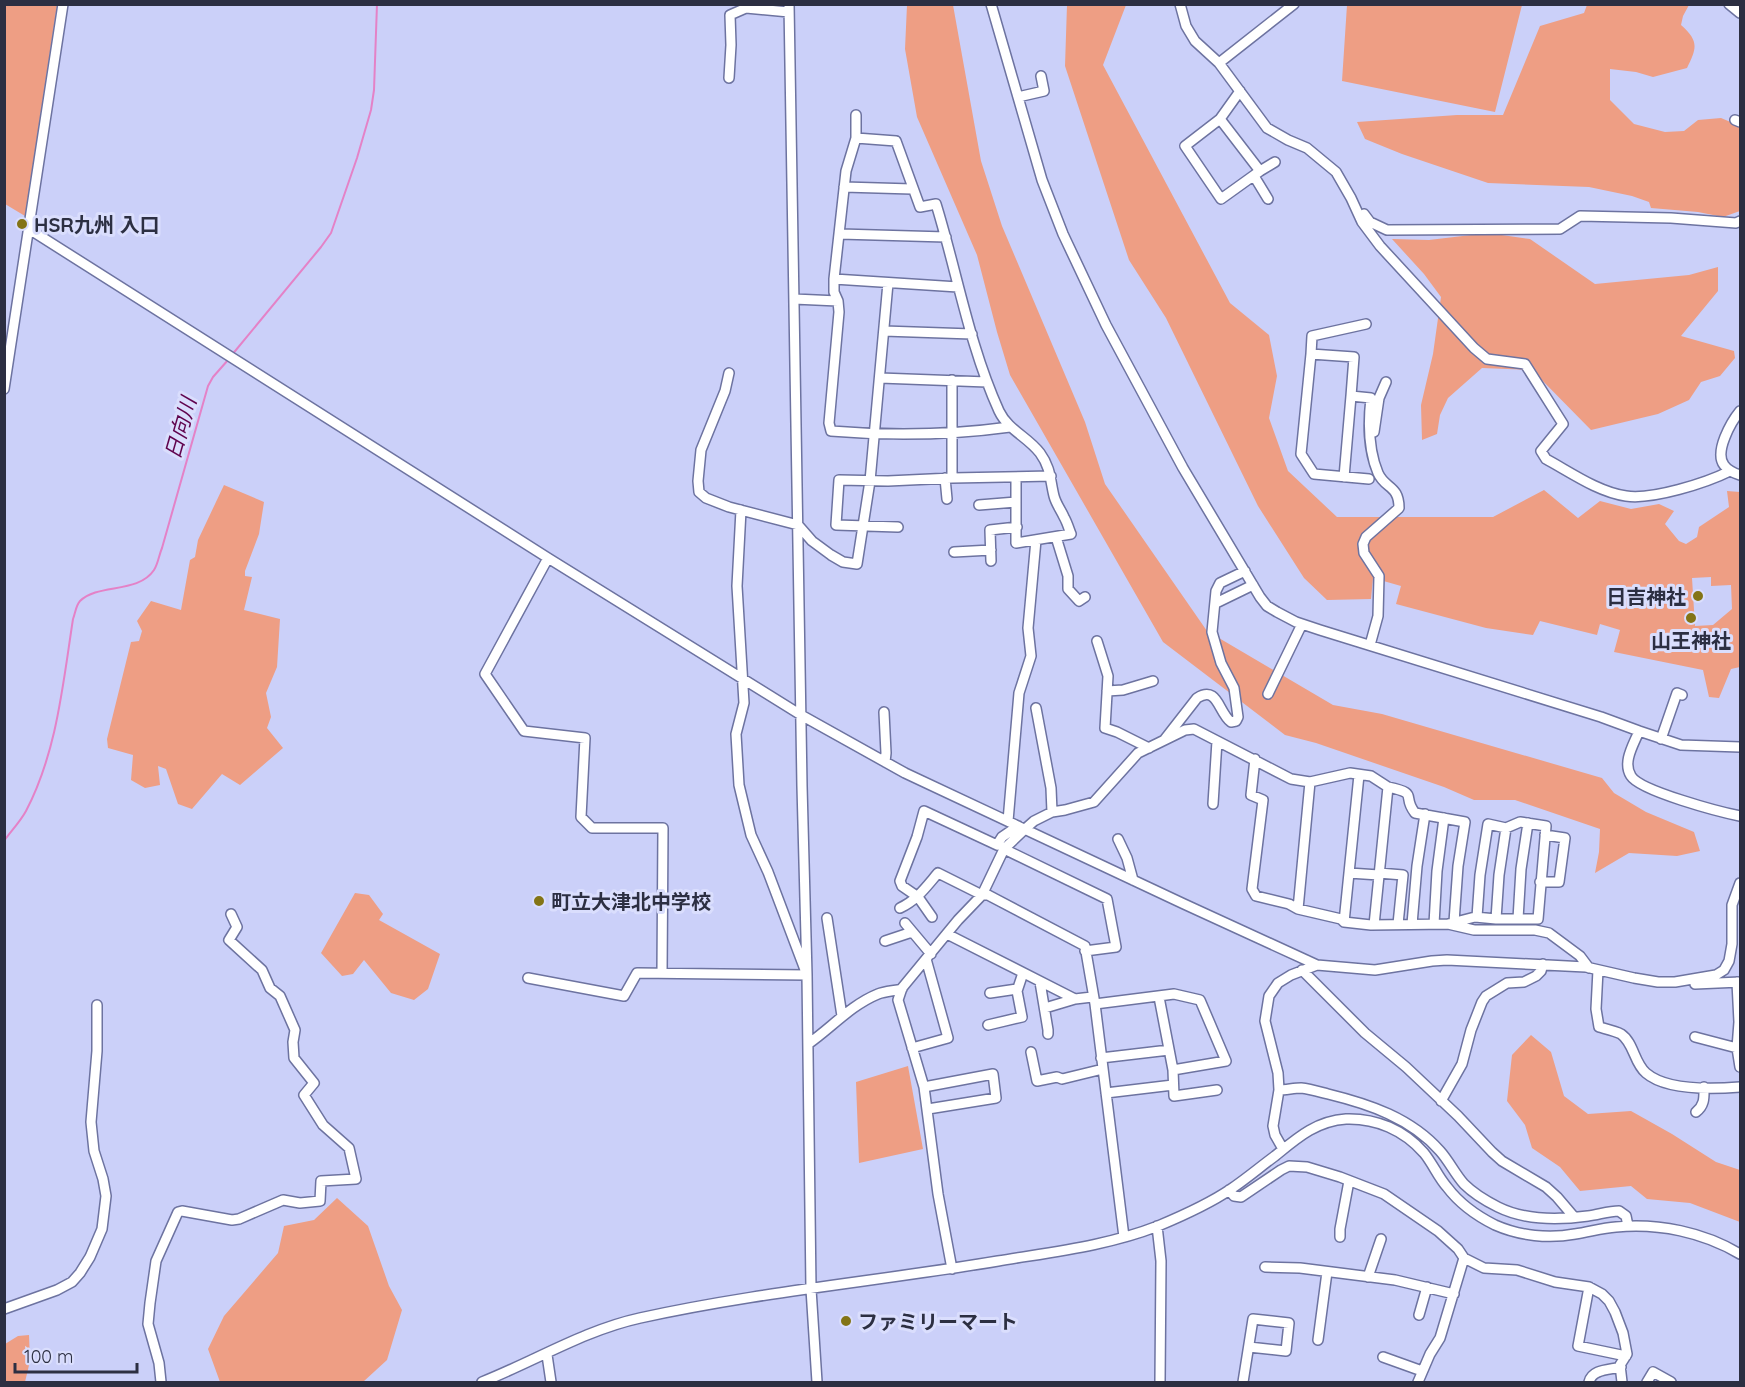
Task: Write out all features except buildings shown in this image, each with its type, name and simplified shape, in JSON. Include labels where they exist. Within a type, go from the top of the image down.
[{"type":"street","points":[[4,389],[63,4]]},
{"type":"street","points":[[991,4],[1042,180],[1063,234],[1106,325],[1183,468],[1267,606],[1302,624],[1601,717],[1681,745],[1740,747]]},
{"type":"street","points":[[1180,4],[1186,26],[1195,41],[1219,63],[1267,128],[1307,148],[1336,172],[1362,222],[1380,246],[1474,348],[1487,359],[1525,364],[1563,424],[1541,451],[1546,459],[1606,490],[1625,496],[1643,497],[1714,479],[1730,471]]},
{"type":"street","points":[[1219,63],[1294,4]]},
{"type":"street","points":[[1729,4],[1740,13]]},
{"type":"street","points":[[729,78],[730,15],[746,8],[789,8],[811,1289],[817,1383]]},
{"type":"street","points":[[1018,98],[1044,90],[1041,76]]},
{"type":"street","points":[[1240,91],[1220,119],[1185,146],[1221,199],[1275,162]]},
{"type":"street","points":[[856,115],[856,138],[846,171],[834,279],[834,292],[839,312],[829,423],[831,431],[875,435],[1011,428]]},
{"type":"street","points":[[1220,119],[1257,173],[1268,199]]},
{"type":"street","points":[[856,138],[896,141],[920,207],[936,204],[987,382],[1001,414],[1011,428],[1031,442],[1042,456],[1051,476],[1054,498],[1066,519],[1071,534],[1016,543],[1016,477]]},
{"type":"street","points":[[844,187],[912,189]]},
{"type":"street","points":[[1351,198],[1370,222],[1387,230],[1560,229],[1580,216],[1671,218],[1736,223],[1740,221]]},
{"type":"street","points":[[29,229],[548,558],[801,715],[885,762],[1317,965],[1375,970],[1447,960],[1543,964],[1593,969],[1658,982],[1676,982],[1716,975],[1724,970],[1729,961],[1732,944],[1732,905],[1740,883]]},
{"type":"street","points":[[840,234],[946,237]]},
{"type":"street","points":[[834,279],[958,287]]},
{"type":"street","points":[[729,373],[725,391],[701,450],[699,492],[706,498],[741,510],[798,525],[812,541],[831,555],[843,562],[857,564],[870,481],[888,283]]},
{"type":"street","points":[[794,299],[838,301]]},
{"type":"street","points":[[1366,324],[1312,336],[1301,454],[1314,474],[1369,478]]},
{"type":"street","points":[[884,331],[972,334]]},
{"type":"street","points":[[1311,354],[1354,357],[1344,477]]},
{"type":"street","points":[[880,378],[987,382]]},
{"type":"street","points":[[947,499],[952,432],[952,380]]},
{"type":"street","points":[[1373,455],[1376,412],[1386,382]]},
{"type":"street","points":[[1351,396],[1371,398],[1368,421],[1373,455],[1379,476],[1393,488],[1399,498],[1399,508],[1366,537],[1363,544],[1364,553],[1379,576],[1378,616],[1370,645]]},
{"type":"street","points":[[1740,411],[1725,437],[1720,458],[1724,466],[1740,476]]},
{"type":"street","points":[[898,527],[836,525],[839,480],[1051,476]]},
{"type":"street","points":[[979,505],[1016,502]]},
{"type":"street","points":[[741,510],[737,586],[744,703],[736,734],[739,784],[751,836],[768,872],[807,975]]},
{"type":"street","points":[[991,561],[990,531],[1017,527]]},
{"type":"street","points":[[1056,537],[1068,576],[1068,589],[1079,601]]},
{"type":"street","points":[[1008,821],[1019,693],[1031,656],[1028,628],[1036,540]]},
{"type":"street","points":[[954,552],[991,550]]},
{"type":"street","points":[[548,558],[485,674],[524,731],[585,738],[581,817],[592,828],[663,828],[662,973]]},
{"type":"street","points":[[1163,741],[1197,698],[1203,694],[1214,697],[1231,722],[1236,721],[1238,717],[1234,688],[1221,663],[1212,632],[1216,591],[1220,583],[1245,572]]},
{"type":"street","points":[[1216,603],[1253,585]]},
{"type":"street","points":[[1268,694],[1302,624]]},
{"type":"street","points":[[1097,641],[1108,676],[1105,728],[1149,748]]},
{"type":"street","points":[[1107,691],[1123,690],[1153,681]]},
{"type":"street","points":[[1661,739],[1677,693],[1682,695]]},
{"type":"street","points":[[1036,708],[1051,788],[1052,812]]},
{"type":"street","points":[[884,712],[885,762]]},
{"type":"street","points":[[932,917],[918,897],[902,886],[900,881],[917,837],[924,811],[997,845],[1002,837],[1052,812],[1094,802],[1138,753],[1185,730],[1194,729],[1291,779],[1310,782],[1350,773],[1371,776],[1388,787],[1405,791],[1410,795],[1415,813],[1464,822],[1451,923]]},
{"type":"street","points":[[1640,731],[1630,752],[1628,766],[1631,776],[1644,786],[1661,793],[1740,816]]},
{"type":"street","points":[[1213,804],[1217,741]]},
{"type":"street","points":[[1255,759],[1251,795],[1263,800],[1252,889],[1256,896],[1341,919],[1344,922],[1374,925],[1451,923],[1477,917],[1538,919],[1546,826],[1520,822],[1506,828],[1488,825],[1480,875],[1477,917]]},
{"type":"street","points":[[1344,922],[1359,775]]},
{"type":"street","points":[[1299,909],[1310,782]]},
{"type":"street","points":[[1374,925],[1388,787]]},
{"type":"street","points":[[1412,924],[1417,866],[1425,814]]},
{"type":"street","points":[[1434,924],[1437,872],[1444,818]]},
{"type":"street","points":[[1518,919],[1521,869],[1528,823]]},
{"type":"street","points":[[952,1269],[938,1194],[924,1087],[898,1000],[902,989],[982,896],[1004,849],[1022,827]]},
{"type":"street","points":[[1496,919],[1506,828]]},
{"type":"street","points":[[1540,882],[1559,882],[1565,838],[1545,835]]},
{"type":"street","points":[[1118,839],[1127,858],[1133,880]]},
{"type":"street","points":[[1004,849],[1107,899],[1116,947],[1085,951]]},
{"type":"street","points":[[900,908],[918,897],[938,873],[982,896],[987,895],[1085,946],[1124,1237]]},
{"type":"street","points":[[1349,873],[1403,875],[1398,924]]},
{"type":"street","points":[[161,1383],[159,1363],[148,1324],[150,1303],[156,1261],[178,1212],[239,1219],[283,1200],[300,1203],[320,1201],[321,1181],[356,1179],[349,1148],[323,1125],[304,1095],[314,1083],[294,1058],[295,1030],[280,996],[270,988],[262,970],[229,940],[237,927],[231,914]]},
{"type":"street","points":[[827,918],[842,1016]]},
{"type":"street","points":[[905,923],[928,957],[948,1038],[912,1048]]},
{"type":"street","points":[[1451,923],[1474,930],[1535,930],[1549,933],[1580,956],[1593,969],[1599,1027],[1621,1034],[1629,1042],[1644,1072],[1667,1083],[1687,1087],[1740,1087]]},
{"type":"street","points":[[885,941],[912,932]]},
{"type":"street","points":[[947,934],[1075,999],[1094,1001],[1174,994],[1200,1000],[1226,1060],[1173,1070]]},
{"type":"street","points":[[1441,1101],[1462,1064],[1471,1030],[1486,996],[1507,983],[1524,982],[1536,976],[1543,964]]},
{"type":"street","points":[[1283,1149],[1273,1126],[1279,1090],[1275,1059],[1265,1021],[1266,1008],[1269,996],[1278,983],[1317,965]]},
{"type":"street","points":[[1302,970],[1365,1033],[1406,1067],[1458,1116],[1492,1152],[1502,1161],[1546,1187],[1574,1217]]},
{"type":"street","points":[[528,978],[624,996],[637,973],[807,975]]},
{"type":"street","points":[[988,1025],[1022,1017],[1017,989],[1023,973]]},
{"type":"street","points":[[1041,982],[1048,1034]]},
{"type":"street","points":[[1676,982],[1682,984],[1739,982],[1737,1048],[1740,1067]]},
{"type":"street","points":[[808,1044],[842,1016],[878,994],[902,989]]},
{"type":"street","points":[[990,993],[1017,989]]},
{"type":"street","points":[[1159,997],[1173,1070],[1174,1096],[1217,1090]]},
{"type":"street","points":[[1045,1008],[1075,999]]},
{"type":"street","points":[[4,1310],[72,1282],[90,1257],[102,1229],[106,1196],[94,1151],[91,1122],[97,1051],[97,1005]]},
{"type":"street","points":[[1695,1037],[1737,1048]]},
{"type":"street","points":[[1101,1058],[1169,1050]]},
{"type":"street","points":[[1031,1053],[1037,1081],[1058,1077],[1062,1079],[1103,1069]]},
{"type":"street","points":[[924,1087],[993,1074],[996,1098],[928,1109]]},
{"type":"street","points":[[1106,1093],[1173,1085]]},
{"type":"street","points":[[1696,1112],[1704,1102],[1704,1087]]},
{"type":"street","points":[[1279,1090],[1301,1088],[1351,1100],[1395,1116],[1418,1130],[1442,1152],[1464,1184],[1499,1208],[1530,1216],[1550,1218],[1619,1210],[1626,1216],[1628,1226]]},
{"type":"street","points":[[483,1383],[547,1355],[587,1334],[633,1320],[771,1294],[952,1269],[1124,1237],[1157,1226],[1229,1190],[1304,1132],[1330,1121],[1354,1119],[1392,1127],[1410,1139],[1425,1155],[1448,1189],[1471,1210],[1495,1225],[1520,1233],[1549,1237],[1573,1235],[1611,1227],[1656,1226],[1719,1242],[1740,1254]]},
{"type":"street","points":[[1229,1190],[1234,1196],[1240,1197],[1289,1166],[1307,1167],[1384,1194],[1438,1231],[1458,1249],[1464,1258],[1484,1268],[1517,1270],[1555,1282],[1588,1287],[1609,1300],[1623,1333],[1627,1350],[1620,1365],[1622,1383]]},
{"type":"street","points":[[1340,1237],[1349,1181]]},
{"type":"street","points":[[1157,1226],[1161,1261],[1160,1383]]},
{"type":"street","points":[[1368,1277],[1381,1239]]},
{"type":"street","points":[[1418,1383],[1440,1338],[1464,1258]]},
{"type":"street","points":[[1266,1267],[1299,1268],[1395,1280],[1454,1294]]},
{"type":"street","points":[[1318,1340],[1327,1272]]},
{"type":"street","points":[[1419,1315],[1427,1287]]},
{"type":"street","points":[[1588,1287],[1578,1346],[1626,1356]]},
{"type":"street","points":[[1244,1383],[1249,1347],[1253,1319],[1289,1323],[1286,1351],[1249,1347]]},
{"type":"street","points":[[547,1355],[551,1383]]},
{"type":"street","points":[[1383,1357],[1422,1371]]},
{"type":"street","points":[[1589,1383],[1590,1376],[1594,1373],[1621,1367]]},
{"type":"street","points":[[1647,1383],[1653,1372],[1671,1383]]},
{"type":"shaded area","points":[[5,4],[57,5],[25,216],[5,204]]},
{"type":"shaded area","points":[[907,5],[953,5],[981,161],[1002,226],[1085,422],[1105,484],[1207,631],[1333,705],[1382,714],[1602,778],[1614,793],[1646,812],[1694,832],[1700,851],[1677,856],[1629,853],[1595,873],[1600,829],[1515,800],[1474,800],[1444,787],[1316,743],[1285,735],[1163,642],[1010,375],[977,255],[917,117],[905,49]]},
{"type":"shaded area","points":[[1067,5],[1126,5],[1103,65],[1230,303],[1269,335],[1277,376],[1269,418],[1288,471],[1337,517],[1493,517],[1544,490],[1578,518],[1600,501],[1631,509],[1659,504],[1674,511],[1665,524],[1679,541],[1686,544],[1697,537],[1699,527],[1729,507],[1727,491],[1740,492],[1740,667],[1731,669],[1719,698],[1709,697],[1703,670],[1614,652],[1620,630],[1600,624],[1597,635],[1540,621],[1533,635],[1486,628],[1396,604],[1401,586],[1373,578],[1371,599],[1327,600],[1304,578],[1258,506],[1166,318],[1129,260],[1065,66]],"holes":[[[1711,577],[1711,586],[1731,585],[1732,609],[1713,625],[1695,626],[1692,578]]]},
{"type":"shaded area","points":[[1347,5],[1522,5],[1495,112],[1342,81]]},
{"type":"shaded area","points":[[1587,5],[1689,5],[1681,25],[1691,36],[1694,45],[1693,55],[1687,68],[1653,77],[1636,72],[1610,69],[1610,100],[1634,124],[1665,132],[1684,131],[1698,120],[1721,118],[1740,126],[1740,211],[1723,217],[1698,212],[1651,208],[1649,202],[1632,196],[1589,187],[1488,183],[1365,139],[1357,122],[1457,115],[1503,115],[1540,26],[1584,13]]},
{"type":"shaded area","points":[[1488,233],[1530,239],[1595,284],[1689,275],[1718,267],[1718,291],[1681,336],[1734,351],[1735,358],[1720,376],[1701,382],[1689,400],[1658,414],[1591,430],[1532,370],[1482,368],[1448,398],[1440,415],[1437,434],[1422,440],[1421,405],[1433,354],[1441,297],[1424,274],[1392,239],[1429,240]]},
{"type":"shaded area","points":[[224,485],[264,502],[259,534],[245,571],[245,576],[252,577],[244,610],[280,619],[277,667],[266,693],[271,717],[267,728],[283,748],[240,785],[222,774],[192,809],[178,804],[166,769],[158,766],[160,785],[145,788],[131,780],[133,755],[108,748],[107,739],[131,642],[139,641],[142,631],[137,621],[151,601],[181,610],[190,560],[195,557],[198,540]]},
{"type":"shaded area","points":[[355,893],[369,895],[383,914],[379,920],[440,954],[428,989],[414,1000],[391,993],[364,960],[353,974],[342,976],[321,953]]},
{"type":"shaded area","points":[[1531,1035],[1551,1052],[1564,1096],[1588,1114],[1631,1111],[1716,1162],[1740,1170],[1740,1222],[1690,1203],[1647,1199],[1631,1186],[1580,1191],[1560,1167],[1532,1148],[1525,1125],[1507,1101],[1512,1055]]},
{"type":"shaded area","points":[[908,1066],[923,1149],[859,1163],[856,1082]]},
{"type":"shaded area","points":[[337,1198],[368,1226],[389,1286],[402,1310],[387,1360],[363,1382],[220,1382],[208,1349],[224,1316],[278,1253],[284,1226],[314,1220]]},
{"type":"shaded area","points":[[29,1335],[30,1361],[25,1382],[5,1382],[5,1344],[18,1336]]},
{"type":"waterway","name":"日向川","points":[[231,356],[331,233],[371,110],[374,90],[377,4]]},
{"type":"waterway","name":"日向川","points":[[4,841],[26,811],[45,765],[62,692],[73,619],[78,605],[88,595],[128,586],[147,577],[154,570],[208,386],[228,360]]},
{"type":"place","name":"HSR九州 入口","points":[[22,224]]},
{"type":"place","name":"日吉神社","points":[[1698,596]]},
{"type":"place","name":"山王神社","points":[[1691,618]]},
{"type":"place","name":"町立大津北中学校","points":[[539,901]]},
{"type":"place","name":"ファミリーマート","points":[[846,1321]]}]
